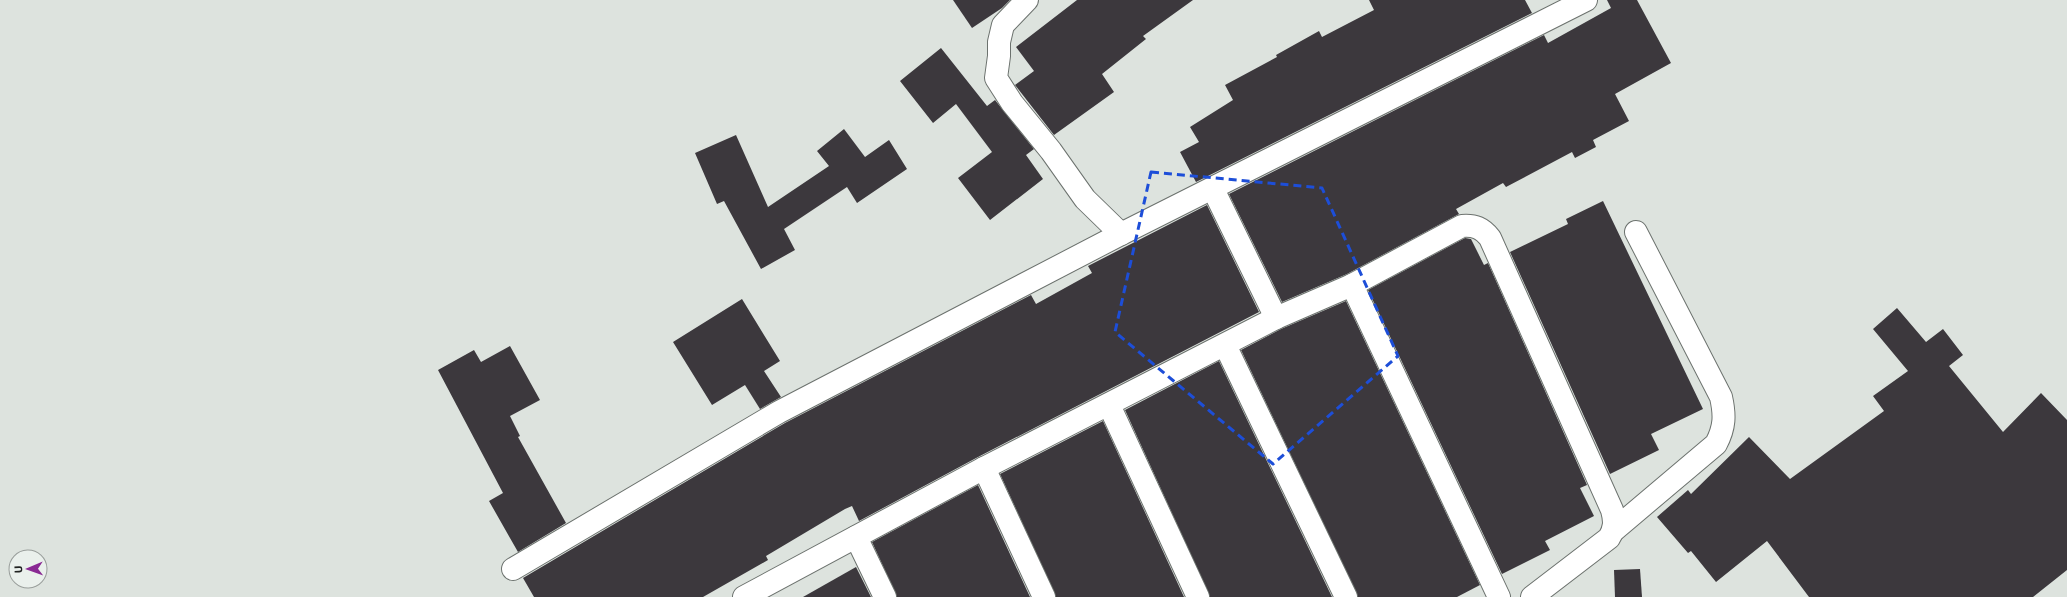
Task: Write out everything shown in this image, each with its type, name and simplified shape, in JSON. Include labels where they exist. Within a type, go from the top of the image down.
[{"type":"street","points":[[1027,0],[1003,25],[999,42],[996,78],[1012,103],[1051,151],[1085,199],[1121,234]]},
{"type":"street","points":[[513,569],[779,412],[1121,234],[1214,189],[1586,0]]},
{"type":"street","points":[[1214,189],[1276,318]]},
{"type":"street","points":[[744,597],[984,468],[1276,318],[1352,285],[1462,226],[1473,225],[1484,230],[1490,238],[1612,510],[1616,522],[1609,538],[1532,597]]},
{"type":"street","points":[[1613,531],[1716,444],[1723,430],[1725,413],[1721,397],[1636,232]]},
{"type":"street","points":[[1352,285],[1499,597]]},
{"type":"street","points":[[1225,345],[1346,597]]},
{"type":"street","points":[[1109,404],[1198,597]]},
{"type":"street","points":[[984,468],[1044,597]]},
{"type":"street","points":[[856,537],[885,597]]},
{"type":"highlighted area","points":[[1151,172],[1322,188],[1398,356],[1273,464],[1115,332]]},
{"type":"building","points":[[953,0],[1010,0],[1002,8],[972,28]]},
{"type":"building","points":[[1077,0],[1193,0],[1143,36],[1146,39],[1102,74],[1114,92],[1054,135],[1015,85],[1034,71],[1016,47]]},
{"type":"building","points":[[1369,0],[1525,0],[1532,13],[1196,182],[1180,152],[1199,142],[1190,127],[1233,100],[1225,85],[1277,57],[1276,55],[1319,31],[1322,37],[1374,10]]},
{"type":"building","points":[[1607,0],[1637,0],[1671,63],[1615,94],[1629,121],[1593,140],[1596,147],[1575,158],[1572,152],[1506,187],[1503,183],[1456,209],[1459,214],[1347,274],[1282,302],[1229,194],[1544,35],[1548,43],[1611,8]]},
{"type":"building","points":[[941,48],[987,106],[995,100],[1034,149],[1026,155],[1043,179],[990,220],[958,178],[992,152],[956,104],[933,123],[900,81]]},
{"type":"building","points":[[844,129],[865,157],[889,140],[907,169],[857,203],[847,187],[784,229],[795,250],[761,269],[724,201],[717,204],[695,153],[736,135],[768,207],[829,166],[817,151]]},
{"type":"building","points":[[1603,201],[1703,409],[1651,434],[1659,450],[1610,474],[1510,252],[1568,224],[1566,219]]},
{"type":"building","points":[[1207,205],[1259,312],[978,457],[859,521],[852,506],[845,509],[766,556],[768,560],[703,597],[534,597],[523,578],[785,423],[1031,295],[1036,304],[1092,273],[1088,266]]},
{"type":"building","points":[[1465,238],[1471,239],[1484,265],[1488,263],[1587,485],[1580,488],[1594,516],[1545,541],[1550,550],[1502,574],[1368,290]]},
{"type":"building","points":[[742,299],[780,361],[764,371],[781,397],[760,409],[745,385],[712,405],[673,342]]},
{"type":"building","points":[[1346,301],[1480,585],[1457,597],[1358,597],[1241,350],[1281,329]]},
{"type":"building","points":[[1897,308],[1926,342],[1943,329],[1963,355],[1949,366],[2003,432],[2041,393],[2067,420],[2067,570],[2033,597],[1809,597],[1767,541],[1716,582],[1691,551],[1688,553],[1657,517],[1688,490],[1691,494],[1749,437],[1790,479],[1884,411],[1873,396],[1908,371],[1873,329]]},
{"type":"building","points":[[510,346],[540,400],[510,416],[520,436],[518,437],[566,523],[518,552],[489,501],[503,493],[438,370],[474,350],[481,362]]},
{"type":"building","points":[[1219,361],[1332,597],[1210,597],[1125,410]]},
{"type":"building","points":[[1103,421],[1184,597],[1056,597],[1000,474]]},
{"type":"building","points":[[978,485],[1030,597],[897,597],[872,542]]},
{"type":"building","points":[[856,567],[871,597],[803,597]]},
{"type":"building","points":[[1640,569],[1642,597],[1615,597],[1614,570]]}]
